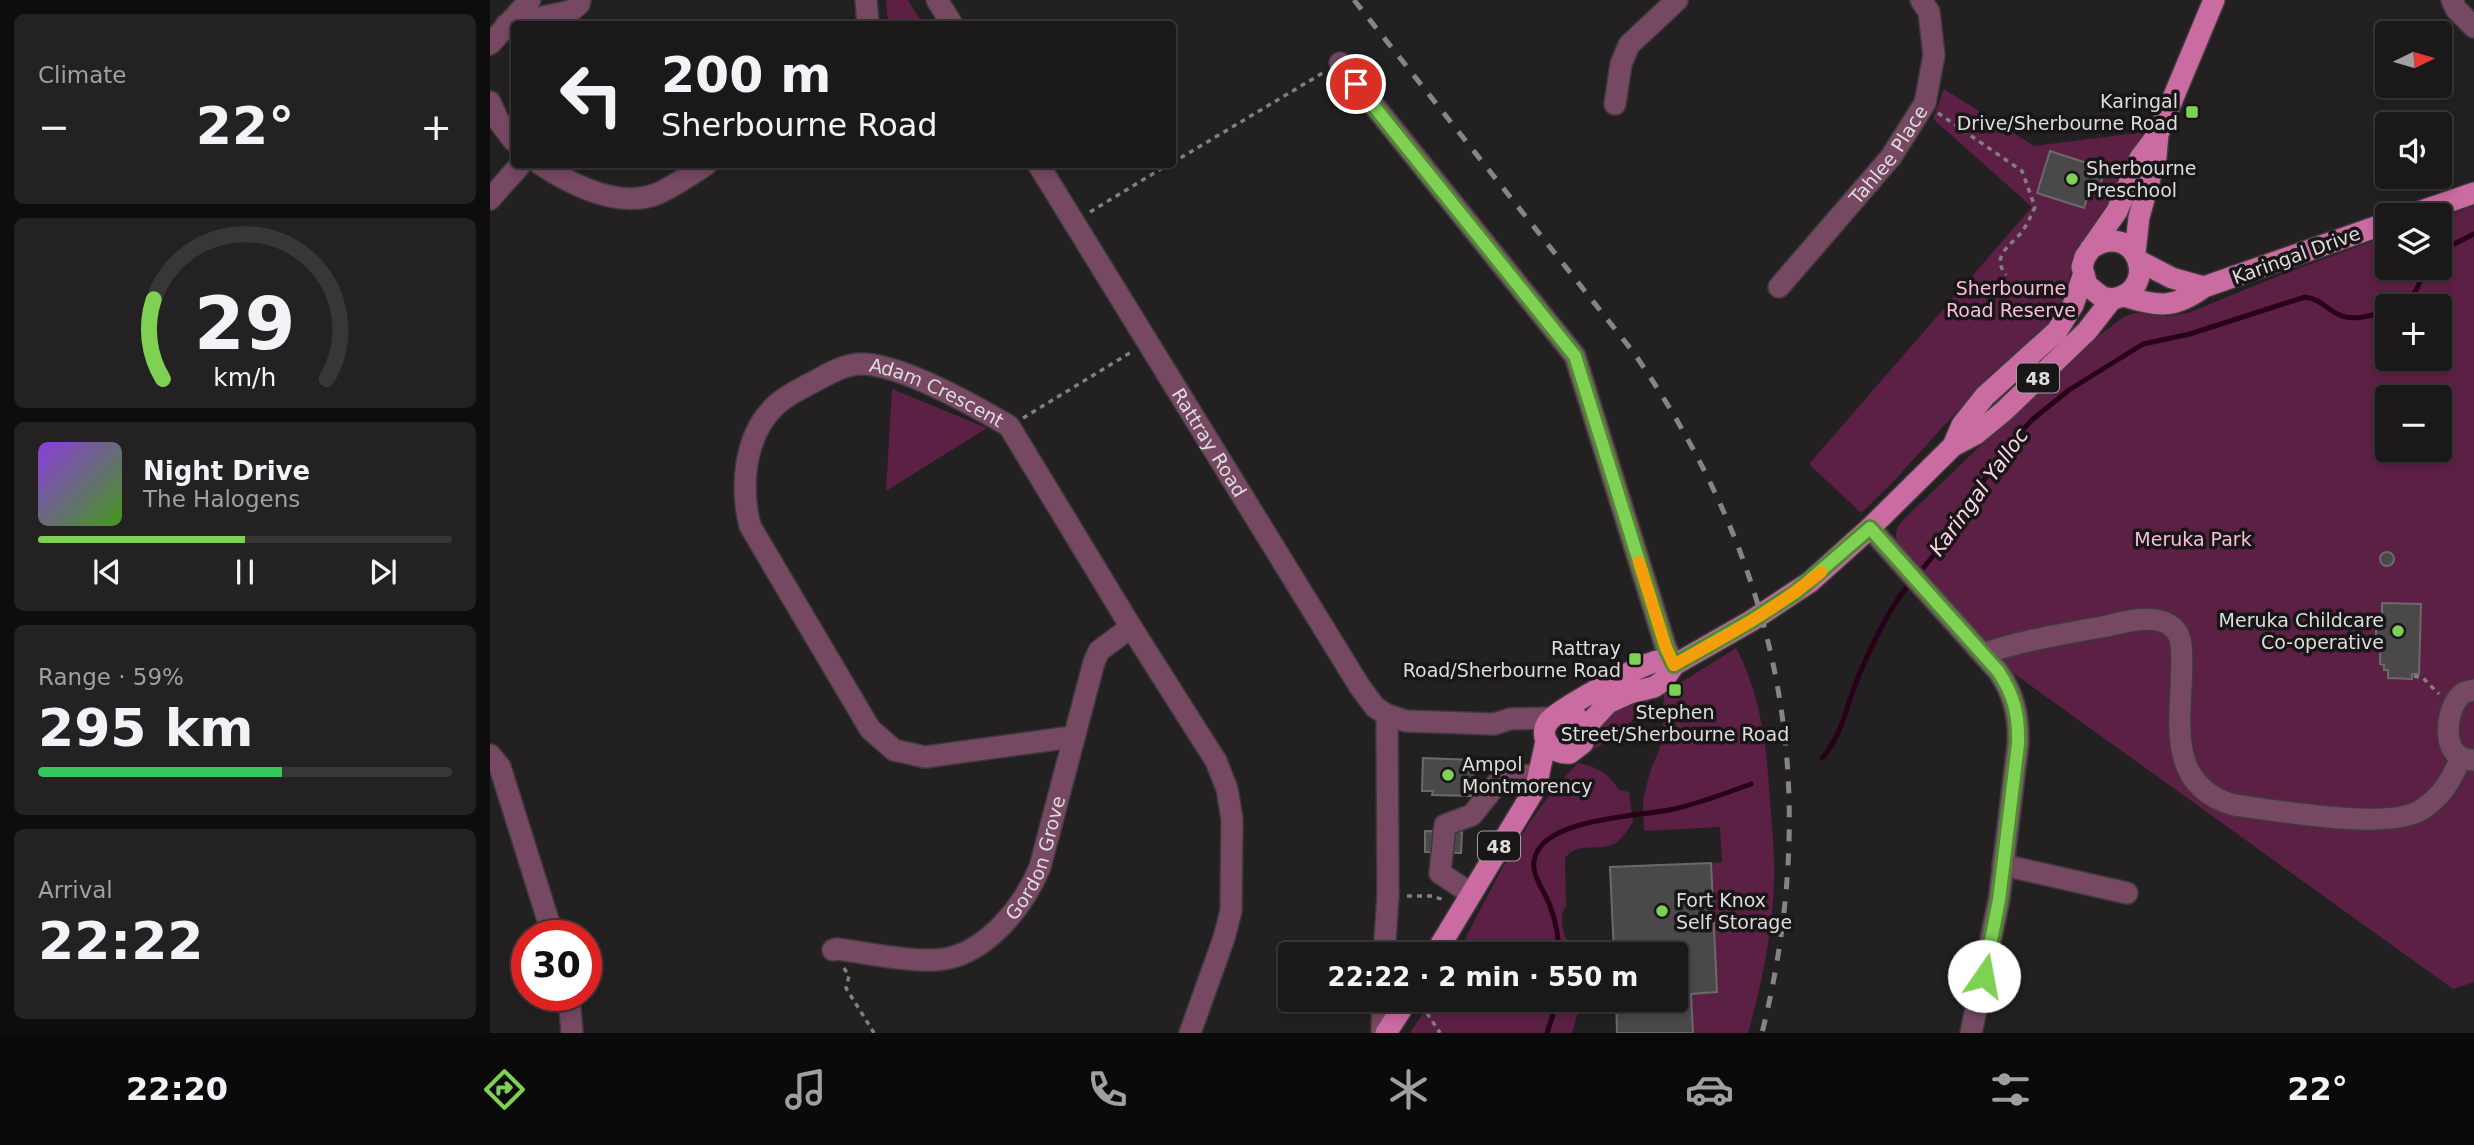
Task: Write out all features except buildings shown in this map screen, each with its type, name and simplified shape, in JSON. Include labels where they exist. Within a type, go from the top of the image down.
[{"type":"main road","name":"48","points":[[1442,942],[1538,781],[1583,743],[1585,728],[1608,704],[1630,693],[1654,687],[1663,681],[1674,665],[1796,592],[1870,528],[1953,446],[1976,434],[2004,411],[2087,331],[2118,297],[2136,285],[2139,278],[2139,217],[2156,157],[2158,134],[2214,0]]},
{"type":"main road","name":"48","points":[[1953,446],[1962,425],[1985,396],[2057,331],[2073,305],[2083,276],[2082,267],[2090,250],[2117,211],[2145,149],[2158,134]]},
{"type":"main road","points":[[2445,203],[2474,193]]},
{"type":"main road","name":"Karingal Drive","points":[[2118,297],[2161,306],[2176,303],[2190,298],[2204,287],[2375,227]]},
{"type":"main road","points":[[2090,250],[2106,242],[2115,241],[2130,247],[2137,257],[2172,278],[2204,287]]},
{"type":"main road","points":[[2083,276],[2094,292],[2118,297]]},
{"type":"main road","name":"48","points":[[1538,781],[1550,727],[1599,687],[1657,661],[1674,665]]},
{"type":"main road","points":[[1570,753],[1556,751],[1550,727],[1575,715],[1585,728]]},
{"type":"main road","points":[[1384,1033],[1399,1012]]},
{"type":"street","points":[[490,44],[530,0]]},
{"type":"street","points":[[525,21],[571,11],[580,0]]},
{"type":"street","points":[[866,0],[868,21]]},
{"type":"street","points":[[937,0],[950,21]]},
{"type":"street","points":[[1615,104],[1621,64],[1629,45],[1678,0]]},
{"type":"street","name":"Tahlee Place","points":[[1779,287],[1891,156],[1925,103],[1934,55],[1928,12],[1921,0]]},
{"type":"street","points":[[2452,0],[2456,9],[2474,27]]},
{"type":"street","points":[[506,25],[511,24]]},
{"type":"street","points":[[1340,63],[1575,356],[1666,648],[1674,665]]},
{"type":"street","points":[[490,102],[498,120],[511,137]]},
{"type":"street","points":[[490,200],[518,168]]},
{"type":"street","points":[[547,168],[577,185],[609,197],[629,198],[657,194],[700,168]]},
{"type":"street","name":"Rattray Road","points":[[1040,168],[1360,687],[1375,707],[1387,715]]},
{"type":"street","name":"Adam Crescent","points":[[1072,737],[925,757],[894,750],[870,729],[750,526],[746,511],[745,474],[751,446],[761,424],[774,407],[788,396],[835,370],[862,364],[898,371],[1009,426],[1216,761],[1227,789],[1232,819],[1231,911],[1190,1033]]},
{"type":"street","points":[[1870,528],[2007,684],[2018,719],[2018,744],[2003,864],[1990,949],[1971,1033]]},
{"type":"street","points":[[1983,654],[2023,642],[2130,622],[2152,620],[2168,624],[2179,634],[2181,644],[2180,733],[2186,767],[2202,790],[2218,800],[2234,805],[2346,817],[2400,817],[2419,812],[2434,801],[2467,760],[2454,755],[2448,734],[2453,707],[2458,697],[2474,690]]},
{"type":"street","name":"Gordon Grove","points":[[833,950],[837,948],[935,960],[950,958],[993,934],[1018,908],[1040,867],[1072,737],[1094,662],[1099,651],[1131,627]]},
{"type":"street","points":[[1385,942],[1388,897],[1387,715],[1415,722],[1494,724],[1509,730],[1550,727]]},
{"type":"street","points":[[490,755],[500,767],[548,920]]},
{"type":"street","points":[[1466,900],[1440,873],[1445,825],[1472,815],[1503,776],[1538,781]]},
{"type":"street","points":[[2003,864],[2127,894]]},
{"type":"street","points":[[570,1011],[572,1033]]},
{"type":"street","points":[[1383,1012],[1384,1033]]},
{"type":"path","points":[[1176,161],[1340,63]]},
{"type":"path","points":[[1925,103],[2022,171],[2035,207],[2020,233],[2002,252],[2000,264],[2006,275]]},
{"type":"path","points":[[1073,222],[1164,168]]},
{"type":"path","points":[[1009,426],[1147,342]]},
{"type":"path","points":[[2414,676],[2423,678],[2453,707]]},
{"type":"path","points":[[1388,897],[1432,896],[1466,900]]},
{"type":"path","points":[[833,950],[849,976],[846,988],[874,1033]]},
{"type":"path","points":[[1427,1013],[1440,1033]]},
{"type":"green space","points":[[886,0],[908,0],[921,21],[888,21]]},
{"type":"green space","name":"Sherbourne Road Reserve","points":[[1944,89],[2034,146],[2144,132],[2111,209],[2076,254],[2061,305],[2049,323],[1991,374],[1892,483],[1861,513],[1809,464],[2032,207],[1933,119]]},
{"type":"green space","name":"Meruka Park","points":[[2474,206],[2474,982],[2453,989],[2005,667],[1898,545],[1896,537],[1898,527],[1905,518],[2079,351],[2125,316],[2135,313],[2167,316],[2188,313],[2375,240],[2375,280],[2452,280],[2452,214]]},
{"type":"green space","points":[[892,389],[987,428],[886,491]]},
{"type":"green space","points":[[1736,648],[1756,699],[1766,752],[1774,856],[1769,937],[1748,1033],[1693,1033],[1691,994],[1717,992],[1711,863],[1722,862],[1720,827],[1644,831],[1643,800],[1662,742],[1664,693]]},
{"type":"green space","points":[[1649,699],[1649,707],[1596,749],[1594,745],[1603,725],[1613,713],[1619,708]]},
{"type":"green space","points":[[1578,763],[1602,772],[1619,790],[1629,792],[1633,822],[1614,844],[1581,848],[1565,858],[1566,907],[1562,914],[1563,931],[1566,939],[1576,942],[1463,942],[1525,829]]},
{"type":"green space","points":[[1424,1012],[1578,1012],[1572,1033],[1410,1033]]},
{"type":"waterway","name":"Karingal Yalloc","points":[[2452,245],[2474,234]]},
{"type":"waterway","name":"Karingal Yalloc","points":[[2413,294],[2421,280]]},
{"type":"waterway","name":"Karingal Yalloc","points":[[1918,574],[1951,535],[1986,477],[2013,440],[2033,419],[2069,390],[2143,344],[2190,334],[2305,297],[2347,317],[2360,318],[2375,314]]},
{"type":"waterway","name":"Karingal Yalloc","points":[[1822,758],[1840,728],[1876,638],[1889,613],[1912,581]]},
{"type":"waterway","name":"Karingal Yalloc","points":[[1558,942],[1554,918],[1534,866],[1541,846],[1554,835],[1594,821],[1684,807],[1751,784]]},
{"type":"waterway","name":"Karingal Yalloc","points":[[1547,1033],[1554,1012]]},
{"type":"railway","points":[[1354,0],[1634,353],[1684,433],[1724,513],[1755,595],[1776,678],[1787,764],[1789,851],[1780,941],[1762,1033]]},
{"type":"slow traffic","points":[[1639,562],[1666,648],[1674,665],[1751,621],[1821,572]]},
{"type":"place","name":"Karingal Drive/Sherbourne Road","points":[[2192,112]]},
{"type":"place","name":"Sherbourne Preschool","points":[[2072,179]]},
{"type":"place","name":"Meruka Childcare Co-operative","points":[[2398,631]]},
{"type":"place","name":"Rattray Road/Sherbourne Road","points":[[1635,659]]},
{"type":"place","name":"Stephen Street/Sherbourne Road","points":[[1675,690]]},
{"type":"place","name":"Ampol Montmorency","points":[[1448,775]]},
{"type":"place","name":"Fort Knox Self Storage","points":[[1662,911]]},
{"type":"route","points":[[1356,84],[1575,356],[1666,648],[1674,665],[1796,592],[1870,528],[1998,671],[2011,692],[2015,705],[2018,744],[1999,900],[1984,976]]}]
